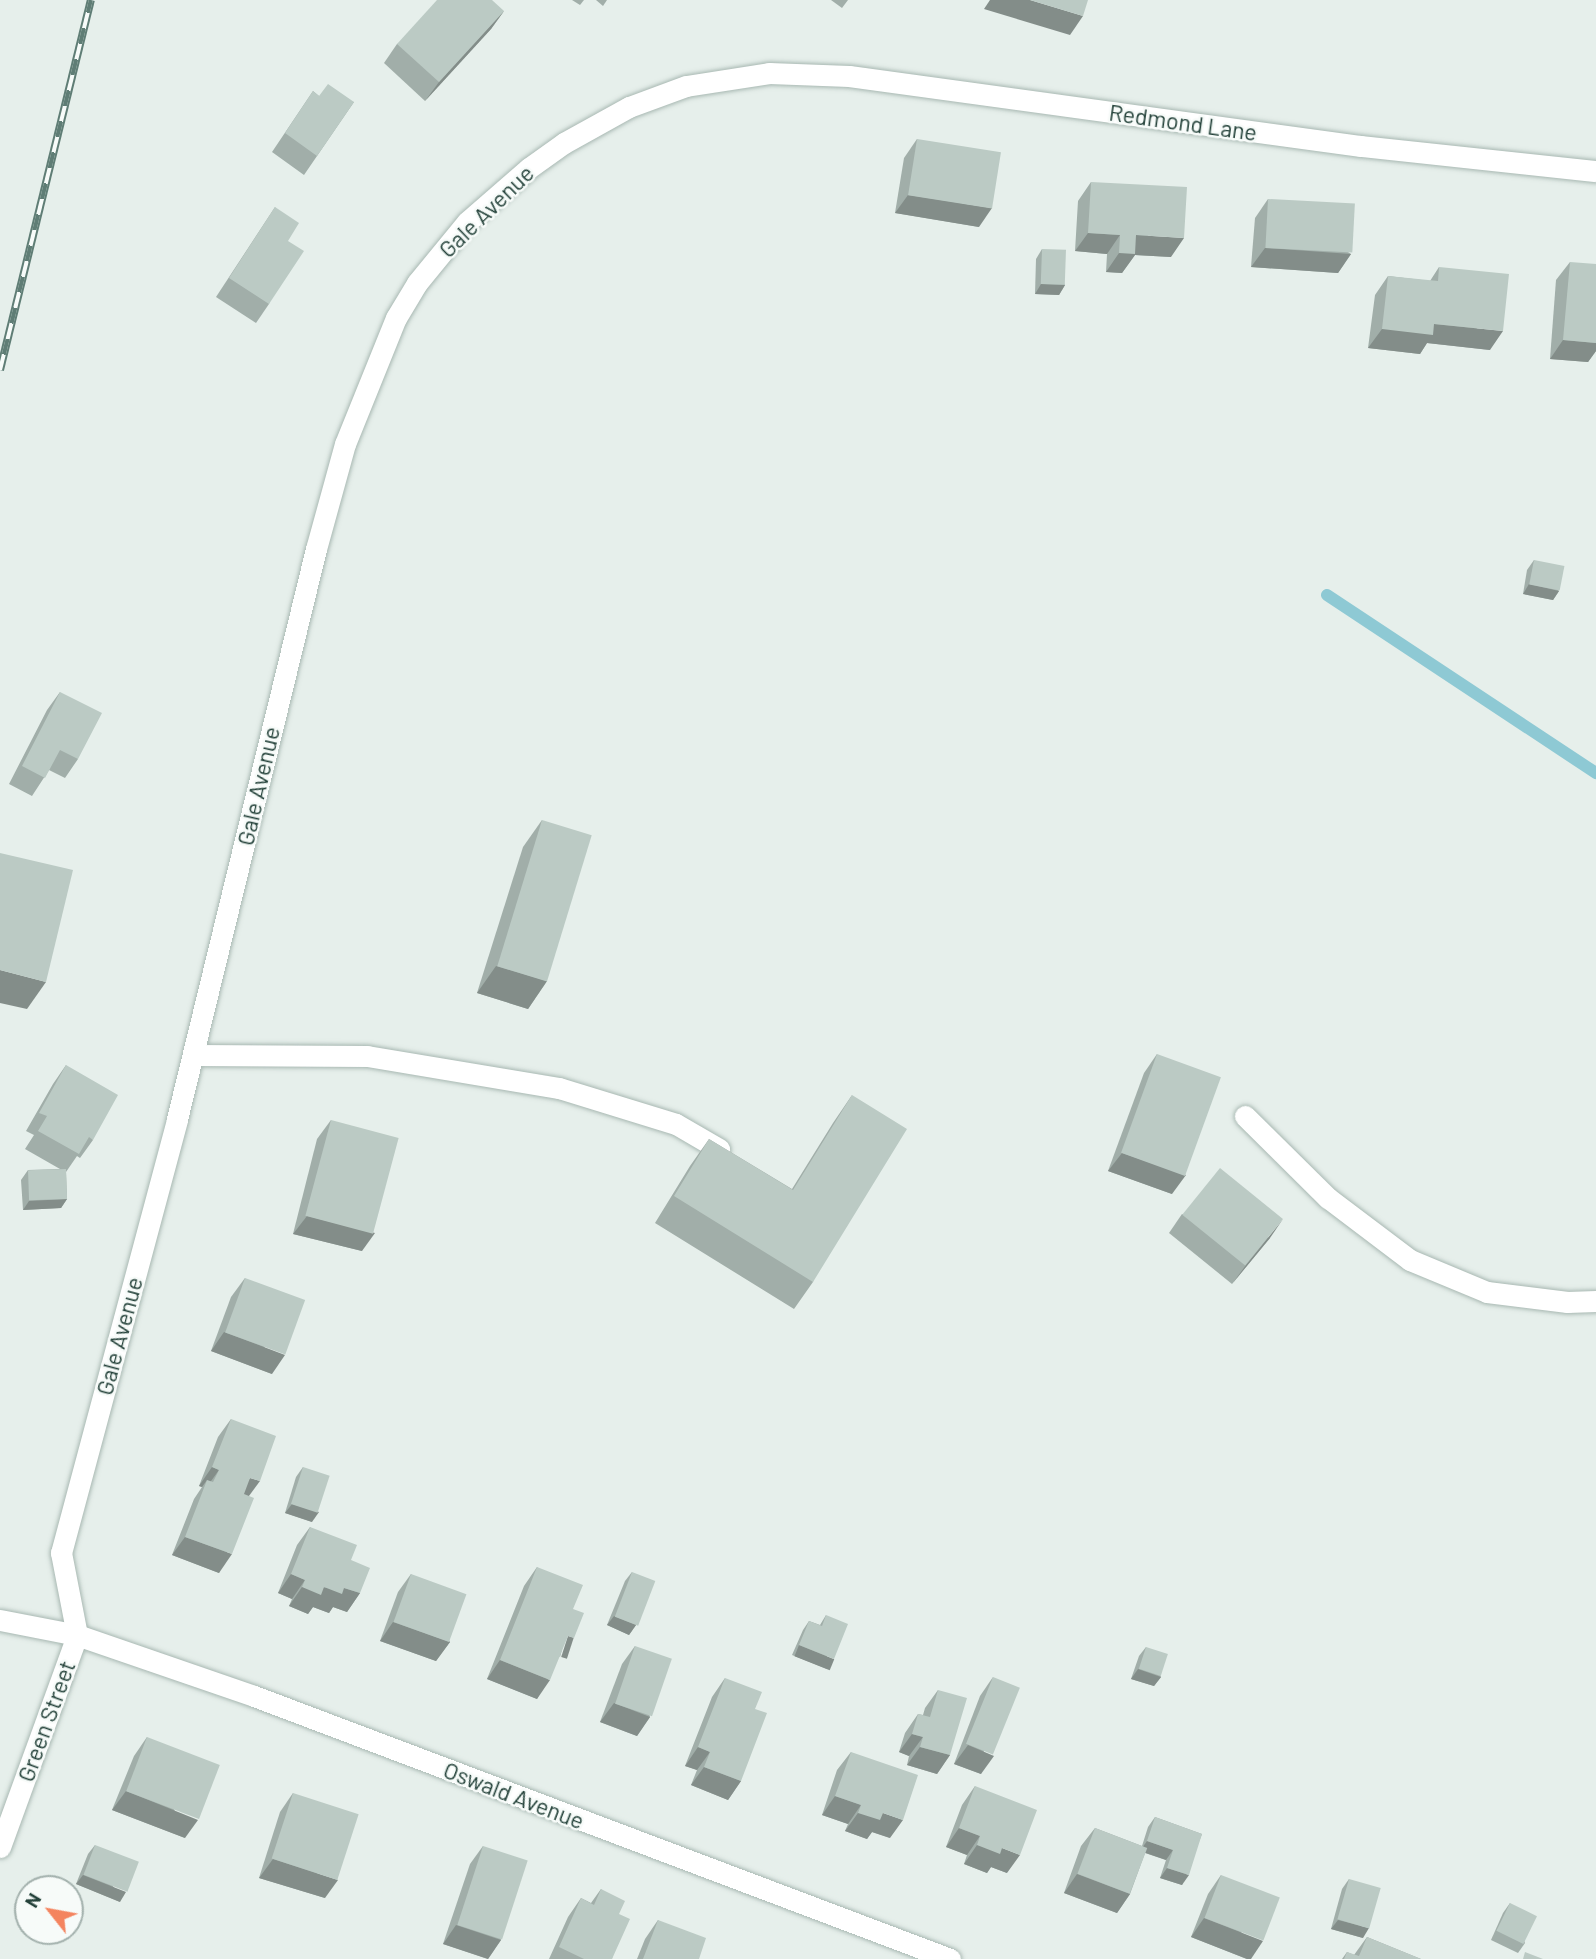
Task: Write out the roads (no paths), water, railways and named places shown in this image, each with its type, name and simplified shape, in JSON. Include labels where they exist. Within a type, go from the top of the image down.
[{"type":"street","name":"Redmond Lane","points":[[769,73],[849,76],[1361,146],[1596,171]]},
{"type":"street","name":"Gale Avenue","points":[[77,1635],[61,1553],[194,1055],[316,549],[345,444],[396,318],[417,283],[467,222],[529,168],[564,143],[601,121],[657,96],[713,80],[769,73]]},
{"type":"street","points":[[194,1055],[366,1056],[559,1088],[676,1124],[719,1149]]},
{"type":"street","points":[[1245,1116],[1328,1198],[1410,1260],[1487,1292],[1567,1302],[1596,1301]]},
{"type":"street","points":[[0,1620],[77,1635]]},
{"type":"street","name":"Green Street","points":[[0,1847],[77,1635]]},
{"type":"street","name":"Oswald Avenue","points":[[77,1635],[340,1728],[950,1959]]},
{"type":"waterway","points":[[1327,595],[1596,773]]},
{"type":"railway","points":[[0,370],[91,0]]}]
